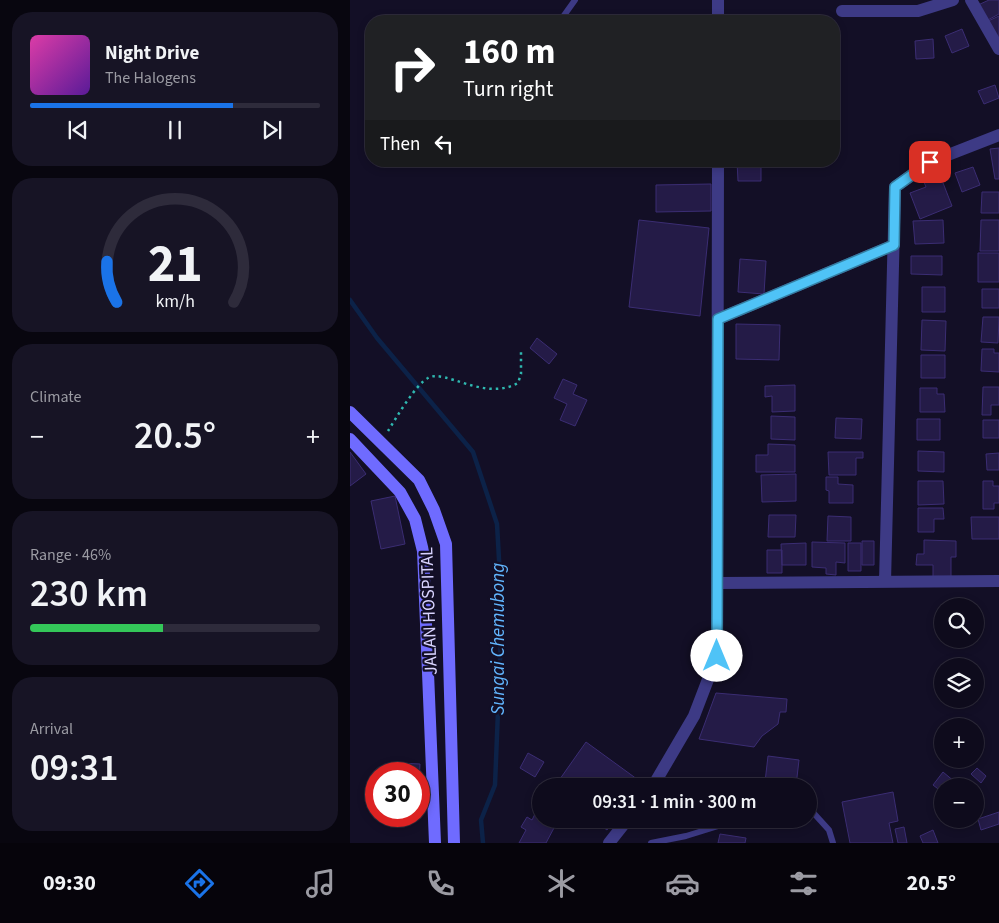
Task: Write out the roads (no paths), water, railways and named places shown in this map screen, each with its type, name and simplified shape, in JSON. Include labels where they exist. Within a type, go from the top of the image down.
[{"type":"main road","name":"JALAN HOSPITAL","points":[[350,412],[419,480],[434,510],[446,544],[454,843]]},
{"type":"main road","name":"JALAN HOSPITAL","points":[[350,439],[400,492],[415,519],[424,551],[435,843]]},
{"type":"street","points":[[718,0],[718,15]]},
{"type":"street","points":[[842,11],[918,11],[953,0]]},
{"type":"street","points":[[971,0],[999,49]]},
{"type":"street","points":[[885,582],[895,187],[930,162],[999,135]]},
{"type":"street","points":[[658,778],[694,716],[717,656],[718,167]]},
{"type":"street","points":[[718,319],[894,245]]},
{"type":"street","points":[[717,583],[999,581]]},
{"type":"street","points":[[609,843],[621,828]]},
{"type":"lane","points":[[564,15],[575,0]]},
{"type":"lane","points":[[817,817],[829,830],[833,843]]},
{"type":"lane","points":[[651,843],[687,839],[717,828]]},
{"type":"waterway","name":"Sungai Chemubong","points":[[350,300],[377,338],[473,452],[497,524],[502,612],[495,785],[481,820],[483,843]]}]
